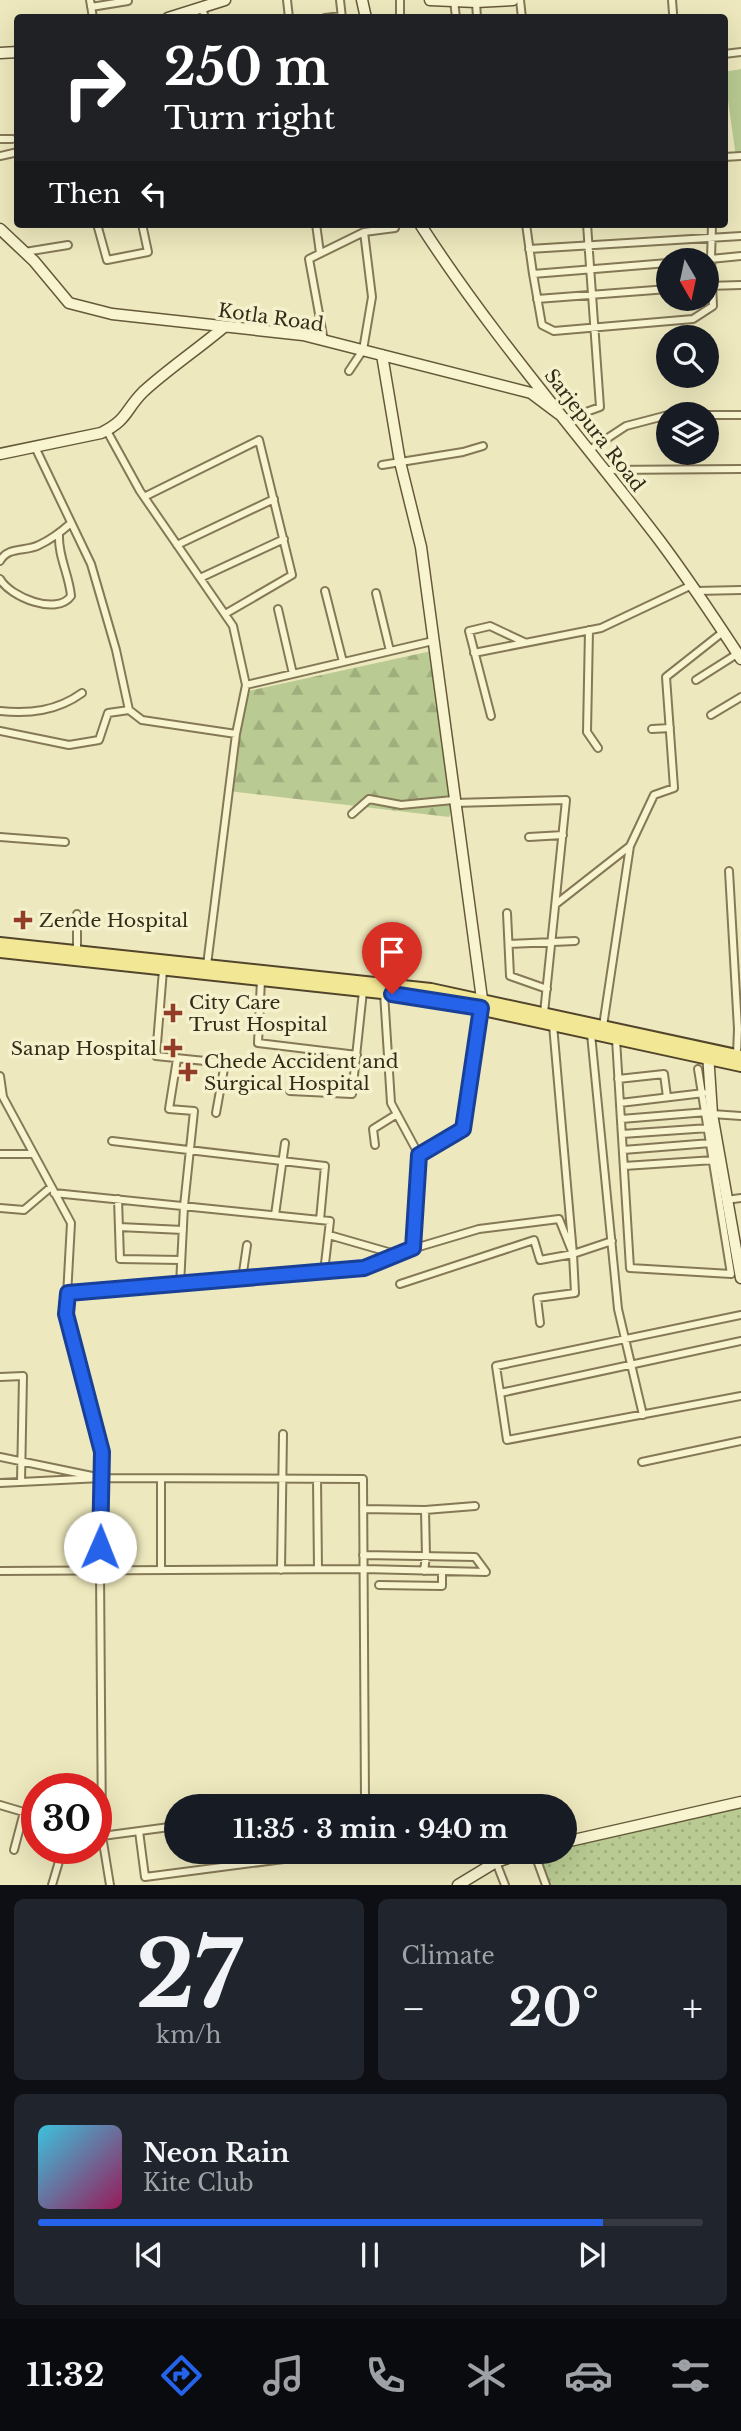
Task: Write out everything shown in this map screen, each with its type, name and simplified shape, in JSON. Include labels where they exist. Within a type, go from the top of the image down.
[{"type":"main road","points":[[0,943],[431,989],[591,1034],[708,1054],[739,1055]]},
{"type":"main road","points":[[0,952],[482,1003],[603,1026],[708,1054],[741,1066]]},
{"type":"street","points":[[203,12],[225,0]]},
{"type":"street","points":[[430,0],[513,0]]},
{"type":"street","points":[[672,0],[673,13]]},
{"type":"street","points":[[91,4],[128,1]]},
{"type":"street","points":[[476,2],[477,14]]},
{"type":"street","points":[[0,139],[12,139]]},
{"type":"street","points":[[98,228],[107,260],[148,252],[143,228]]},
{"type":"street","points":[[317,228],[320,253]]},
{"type":"street","points":[[324,341],[309,259],[371,228],[395,228]]},
{"type":"street","name":"Sarjepura Road","points":[[423,228],[561,417],[694,588],[739,657]]},
{"type":"street","points":[[526,228],[542,325],[554,331],[693,318],[703,312]]},
{"type":"street","points":[[561,417],[600,407],[587,228]]},
{"type":"street","points":[[712,228],[712,248]]},
{"type":"street","name":"Kotla Road","points":[[0,229],[69,303],[112,314],[303,335],[531,393],[561,417]]},
{"type":"street","points":[[349,372],[363,351],[372,297],[363,232]]},
{"type":"street","points":[[529,249],[741,236]]},
{"type":"street","points":[[24,252],[68,245]]},
{"type":"street","points":[[719,258],[741,256]]},
{"type":"street","points":[[533,274],[656,264]]},
{"type":"street","points":[[719,286],[741,285]]},
{"type":"street","points":[[537,299],[656,290]]},
{"type":"street","points":[[0,454],[107,430],[125,418],[142,393],[224,327]]},
{"type":"street","points":[[382,355],[400,462],[421,547],[482,1003],[463,1129],[419,1155]]},
{"type":"street","points":[[719,415],[741,415]]},
{"type":"street","points":[[588,451],[626,426],[656,418]]},
{"type":"street","points":[[107,430],[144,497],[233,626],[246,685],[236,734],[207,965]]},
{"type":"street","points":[[144,497],[259,440],[292,575],[225,614]]},
{"type":"street","points":[[382,465],[463,452],[483,446]]},
{"type":"street","points":[[35,447],[91,564],[116,650],[129,710],[142,720],[236,734]]},
{"type":"street","points":[[603,470],[741,469]]},
{"type":"street","points":[[177,545],[274,499]]},
{"type":"street","points":[[0,561],[1,557],[9,552],[36,547],[59,535],[71,523]]},
{"type":"street","points":[[0,579],[7,590],[25,598],[47,604],[67,602],[71,596],[70,587],[60,558],[59,535]]},
{"type":"street","points":[[200,579],[284,539]]},
{"type":"street","points":[[474,653],[601,628],[694,588],[741,590]]},
{"type":"street","points":[[325,592],[343,662]]},
{"type":"street","points":[[376,593],[390,651]]},
{"type":"street","points":[[278,610],[293,674]]},
{"type":"street","points":[[491,716],[469,631],[489,626],[525,643]]},
{"type":"street","points":[[589,630],[587,732],[598,748]]},
{"type":"street","points":[[603,1026],[629,846],[654,795],[674,788],[666,677],[723,632]]},
{"type":"street","points":[[246,685],[433,641]]},
{"type":"street","points":[[696,680],[739,657]]},
{"type":"street","points":[[0,711],[30,712],[52,709],[66,705],[82,693]]},
{"type":"street","points":[[712,715],[741,697]]},
{"type":"street","points":[[0,732],[69,745],[99,740],[108,713],[129,710]]},
{"type":"street","points":[[652,729],[670,728]]},
{"type":"street","points":[[352,814],[369,799],[401,805],[454,801],[566,800],[544,1013]]},
{"type":"street","points":[[529,837],[563,835]]},
{"type":"street","points":[[0,837],[65,842]]},
{"type":"street","points":[[556,904],[629,846]]},
{"type":"street","points":[[729,871],[740,1030],[739,1055]]},
{"type":"street","points":[[508,913],[510,976],[547,989]]},
{"type":"street","points":[[77,914],[77,953]]},
{"type":"street","points":[[509,944],[575,941]]},
{"type":"street","points":[[163,970],[156,1056],[225,1063],[216,1113]]},
{"type":"street","points":[[261,980],[258,1043],[357,1055]]},
{"type":"street","points":[[290,1091],[352,1094],[363,991]]},
{"type":"street","points":[[384,993],[391,1103],[419,1155],[413,1248]]},
{"type":"street","points":[[540,1322],[537,1298],[575,1293],[553,1025]]},
{"type":"street","points":[[591,1034],[618,1309],[643,1415]]},
{"type":"street","points":[[616,1039],[630,1268],[731,1274],[709,1128],[708,1054]]},
{"type":"street","points":[[177,1059],[169,1109],[194,1111],[184,1206],[180,1284]]},
{"type":"street","points":[[698,1069],[741,1278]]},
{"type":"street","points":[[618,1079],[664,1074],[667,1097]]},
{"type":"street","points":[[0,1076],[3,1097],[71,1223],[66,1314],[102,1452],[99,1773]]},
{"type":"street","points":[[620,1103],[704,1093]]},
{"type":"street","points":[[621,1119],[709,1113],[741,1116]]},
{"type":"street","points":[[376,1145],[373,1129],[397,1114]]},
{"type":"street","points":[[622,1134],[709,1128]]},
{"type":"street","points":[[112,1140],[326,1166],[320,1220]]},
{"type":"street","points":[[275,1215],[285,1143]]},
{"type":"street","points":[[623,1150],[711,1143]]},
{"type":"street","points":[[0,1154],[33,1154]]},
{"type":"street","points":[[624,1166],[714,1160]]},
{"type":"street","points":[[0,1208],[24,1210],[53,1190],[330,1221],[324,1272]]},
{"type":"street","points":[[726,1200],[741,1198]]},
{"type":"street","points":[[118,1199],[120,1259],[181,1260]]},
{"type":"street","points":[[608,1204],[626,1201]]},
{"type":"street","points":[[68,1293],[364,1268],[395,1254],[479,1229],[559,1219],[573,1254]]},
{"type":"street","points":[[119,1227],[183,1230]]},
{"type":"street","points":[[329,1235],[395,1254]]},
{"type":"street","points":[[400,1284],[534,1240],[540,1260],[573,1254],[612,1241]]},
{"type":"street","points":[[242,1279],[247,1245]]},
{"type":"street","points":[[741,1315],[496,1366],[507,1440],[741,1396]]},
{"type":"street","points":[[500,1393],[741,1341]]},
{"type":"street","points":[[0,1377],[23,1376],[21,1482]]},
{"type":"street","points":[[281,1570],[283,1434]]},
{"type":"street","points":[[642,1462],[741,1441]]},
{"type":"street","points":[[0,1457],[101,1478]]},
{"type":"street","points":[[0,1483],[101,1478],[363,1479],[365,1794]]},
{"type":"street","points":[[161,1479],[161,1570]]},
{"type":"street","points":[[317,1479],[318,1570]]},
{"type":"street","points":[[363,1509],[425,1510],[475,1506]]},
{"type":"street","points":[[424,1571],[425,1510]]},
{"type":"street","points":[[0,1571],[364,1569],[486,1572],[475,1557],[363,1555]]},
{"type":"street","points":[[410,1570],[410,1586]]},
{"type":"street","points":[[379,1585],[442,1586],[442,1571]]},
{"type":"street","points":[[577,1839],[741,1802]]},
{"type":"street","points":[[0,1805],[21,1811]]},
{"type":"street","points":[[14,1850],[21,1823]]},
{"type":"street","points":[[112,1834],[164,1828]]},
{"type":"street","points":[[139,1831],[145,1877],[245,1864]]},
{"type":"street","points":[[52,1885],[58,1864]]},
{"type":"street","points":[[105,1864],[110,1885]]},
{"type":"street","points":[[457,1885],[493,1864]]},
{"type":"street","points":[[497,1864],[505,1885]]},
{"type":"street","points":[[538,1864],[546,1885]]},
{"type":"green space","points":[[741,69],[741,156],[736,157],[728,100],[728,71]]},
{"type":"green space","points":[[436,650],[454,803],[449,817],[228,791],[248,691]]},
{"type":"green space","points":[[741,1805],[741,1885],[549,1885],[539,1864],[577,1864],[577,1839]]},
{"type":"place","name":"Zende Hospital","points":[[23,920]]},
{"type":"place","name":"City Care Trust Hospital","points":[[173,1013]]},
{"type":"place","name":"Sanap Hospital","points":[[173,1048]]},
{"type":"place","name":"Chede Accident and Surgical Hospital","points":[[188,1072]]},
{"type":"route","points":[[100,1547],[102,1452],[66,1314],[68,1293],[364,1268],[413,1248],[419,1155],[463,1129],[481,1008],[392,994]]}]
